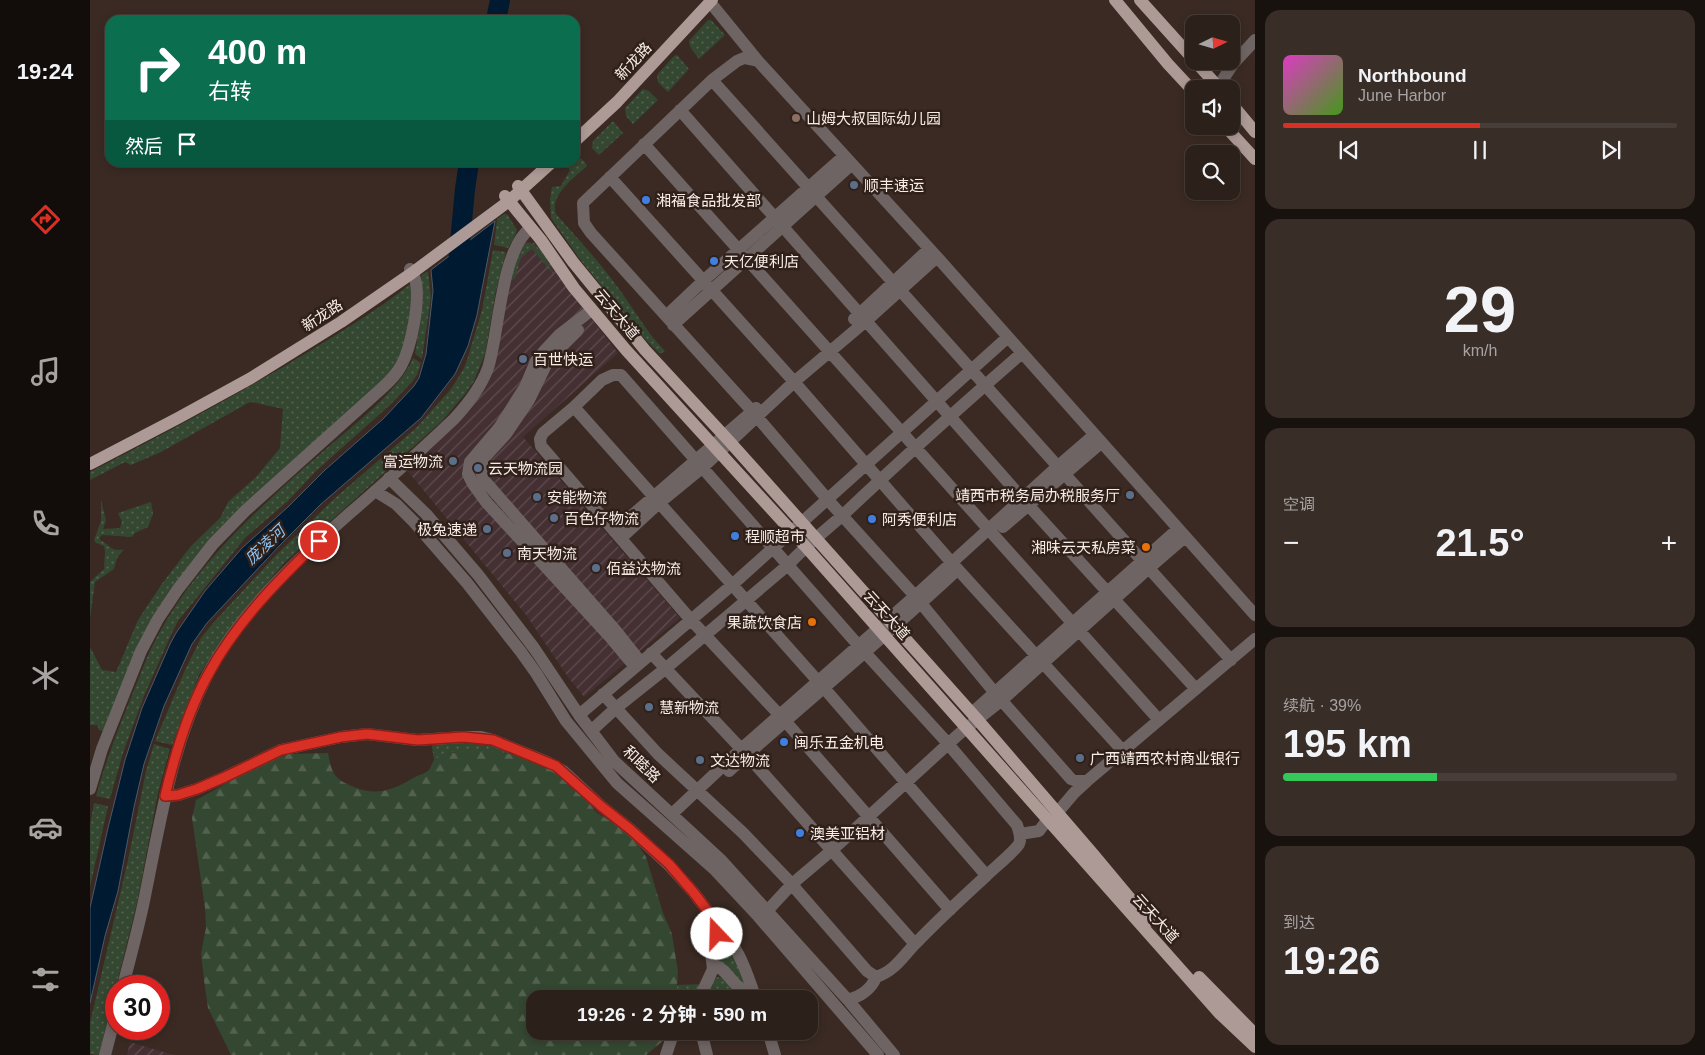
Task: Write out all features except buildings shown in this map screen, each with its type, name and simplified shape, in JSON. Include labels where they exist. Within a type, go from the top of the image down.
[{"type":"main road","points":[[1115,0],[1185,82]]},
{"type":"main road","points":[[1140,0],[1185,50]]},
{"type":"main road","name":"新龙路","points":[[580,130],[707,3]]},
{"type":"main road","name":"新龙路","points":[[580,136],[617,102],[707,3]]},
{"type":"main road","points":[[1203,70],[1212,80]]},
{"type":"main road","points":[[1240,114],[1255,132]]},
{"type":"main road","points":[[1233,135],[1255,160]]},
{"type":"main road","name":"新龙路","points":[[519,189],[539,167]]},
{"type":"main road","name":"新龙路","points":[[90,464],[258,374],[341,322],[414,269],[546,167]]},
{"type":"main road","name":"云天大道","points":[[519,189],[620,321],[816,537],[891,624],[969,721],[1053,816],[1208,988],[1255,1034]]},
{"type":"main road","name":"云天大道","points":[[507,198],[541,240],[574,288],[636,361],[805,546],[881,633],[969,721]]},
{"type":"main road","name":"新龙路","points":[[90,460],[264,365],[339,319],[414,269]]},
{"type":"main road","name":"云天大道","points":[[1053,816],[1085,864],[1220,1014],[1255,1047]]},
{"type":"street","points":[[707,3],[933,253],[1255,616]]},
{"type":"street","points":[[1224,80],[1233,64],[1255,40]]},
{"type":"street","points":[[758,61],[744,58],[712,80],[583,203],[584,223],[918,600],[998,696],[1071,779],[1087,781]]},
{"type":"street","points":[[712,80],[898,285],[1231,660]]},
{"type":"street","points":[[680,110],[1026,502],[1196,689]]},
{"type":"street","points":[[644,144],[1159,720]]},
{"type":"street","points":[[669,320],[848,160]]},
{"type":"street","points":[[610,177],[792,379],[955,566],[1123,751]]},
{"type":"street","points":[[126,975],[146,893],[165,796],[178,749],[207,676],[224,648],[282,576],[462,411],[487,371],[495,344],[499,313],[512,259],[518,243],[530,228]]},
{"type":"street","points":[[618,534],[863,318],[933,253]]},
{"type":"street","points":[[90,790],[96,747],[153,629],[175,594],[213,544],[250,506],[396,374],[405,358],[413,330],[417,291],[414,269]]},
{"type":"street","points":[[593,312],[589,312],[559,335],[536,361],[524,387],[499,428],[470,462],[468,474],[486,502],[638,665]]},
{"type":"street","points":[[579,715],[732,586],[1008,337]]},
{"type":"street","points":[[591,731],[788,565],[805,546],[842,516],[950,416],[1022,353]]},
{"type":"street","points":[[636,361],[621,375],[613,375],[602,380],[574,408],[543,433],[540,439],[541,446],[691,620],[783,719],[950,910]]},
{"type":"street","points":[[621,375],[862,649],[946,741],[1017,826],[1020,834],[1018,845],[915,944],[898,965],[886,974],[876,978],[868,990],[858,997],[848,1000]]},
{"type":"street","points":[[574,408],[821,684],[986,875]]},
{"type":"street","points":[[675,817],[744,752],[881,633],[991,532],[1098,439]]},
{"type":"street","name":"和睦路","points":[[389,478],[426,514],[478,576],[534,648],[579,715],[614,761],[722,861],[848,1000],[894,1055]]},
{"type":"street","name":"和睦路","points":[[375,491],[396,504],[414,522],[466,583],[521,652],[566,721],[603,768],[617,783],[714,869],[758,916],[878,1055]]},
{"type":"street","points":[[764,907],[903,778],[1182,533]]},
{"type":"street","points":[[1020,834],[1039,832],[1087,781],[1255,639]]},
{"type":"street","points":[[651,653],[744,752],[915,944]]},
{"type":"street","points":[[603,694],[658,754],[790,881],[867,971],[876,978]]},
{"type":"street","points":[[165,796],[178,795],[197,789],[281,750],[341,737],[367,734],[418,740],[463,737],[493,740],[548,762],[563,771],[669,864],[703,904],[717,927],[729,938],[740,955],[753,990]]},
{"type":"street","points":[[703,990],[712,969],[710,945],[717,934],[717,927]]},
{"type":"street","points":[[712,969],[728,976],[740,990]]},
{"type":"street","points":[[105,1055],[109,1040]]},
{"type":"street","points":[[666,1055],[671,1040]]},
{"type":"street","points":[[703,1040],[707,1055]]},
{"type":"street","points":[[771,1040],[775,1055]]},
{"type":"shaded area","name":"云天物流园","points":[[525,241],[535,243],[540,247],[559,277],[618,353],[523,437],[680,618],[584,697],[568,677],[526,615],[406,469],[477,398],[513,265]]},
{"type":"shaded area","points":[[130,1042],[174,1055],[127,1055]]},
{"type":"green space","points":[[708,20],[711,20],[725,35],[699,59],[691,48],[689,41]]},
{"type":"green space","points":[[677,55],[689,69],[668,92],[658,82],[657,75]]},
{"type":"green space","points":[[643,89],[649,91],[658,100],[633,124],[626,116],[625,108]]},
{"type":"green space","points":[[612,122],[623,133],[599,155],[592,148],[593,141]]},
{"type":"green space","points":[[580,158],[587,166],[560,193],[556,200],[556,214],[622,293],[652,336],[665,351],[660,354],[640,334],[579,258],[551,218],[550,199],[552,187],[561,186],[570,170],[568,167],[580,167]]},
{"type":"green space","points":[[507,214],[517,230],[508,248],[494,245],[497,219]]},
{"type":"green space","points":[[525,243],[539,249],[554,275],[532,249],[521,257],[515,279],[511,280],[514,265]]},
{"type":"green space","points":[[493,250],[506,252],[496,291],[485,354],[474,381],[442,421],[285,562],[219,645],[199,675],[172,745],[155,741],[185,670],[201,638],[214,622],[275,556],[335,498],[416,428],[451,389],[464,368],[468,357],[482,310]]},
{"type":"green space","points":[[428,271],[431,297],[422,359],[415,354],[423,299],[421,275]]},
{"type":"green space","points":[[411,283],[411,302],[406,343],[391,373],[173,590],[105,732],[99,730],[97,725],[90,725],[90,647],[102,670],[116,672],[138,620],[161,585],[191,546],[220,518],[228,502],[256,477],[280,448],[283,409],[252,402],[248,403],[161,452],[131,465],[125,462],[90,480],[90,472],[147,443],[286,365],[364,318]]},
{"type":"green space","points":[[413,358],[421,363],[417,375],[411,383],[390,405],[315,472],[288,501],[245,538],[178,621],[144,696],[123,753],[110,799],[96,796],[116,736],[149,652],[186,590],[221,547],[247,521],[291,479],[384,397],[406,371]]},
{"type":"green space","points":[[101,500],[106,520],[103,529],[120,528],[122,522],[118,513],[151,502],[153,514],[148,527],[135,533],[132,537],[102,535],[100,537],[100,540],[114,549],[124,549],[117,558],[114,569],[95,582],[90,619],[90,582],[104,569],[104,546],[96,543],[94,540],[101,521]]},
{"type":"green space","points":[[431,741],[484,742],[514,755],[499,752],[453,752],[434,760]]},
{"type":"green space","points":[[154,744],[170,749],[158,793],[137,903],[119,975],[105,975],[105,1031],[99,1055],[90,1054],[90,1023],[128,860],[146,771]]},
{"type":"green space","points":[[467,751],[499,752],[514,755],[551,769],[584,797],[596,812],[627,832],[637,843],[646,857],[663,913],[672,934],[678,972],[677,990],[526,990],[526,1040],[664,1040],[646,1055],[231,1055],[208,1008],[204,980],[201,953],[206,928],[205,908],[192,818],[196,800],[262,764],[289,754],[328,753],[333,771],[338,778],[362,790],[378,791],[393,788],[426,772],[434,760],[450,753]]},
{"type":"green space","points":[[94,803],[108,806],[90,887],[90,825]]},
{"type":"green space","points":[[721,938],[728,942],[747,989],[717,958],[715,942]]},
{"type":"green space","points":[[715,978],[725,978],[739,990],[708,990]]},
{"type":"green space","points":[[703,984],[700,990],[677,990],[677,985]]},
{"type":"water","points":[[495,221],[477,315],[468,346],[455,374],[421,418],[321,504],[207,623],[192,644],[164,706],[144,764],[118,891],[105,936],[90,1003],[90,908],[125,760],[142,708],[170,644],[205,591],[242,548],[288,507],[325,470],[383,419],[414,386],[419,378],[426,354],[433,291],[431,270]]},
{"type":"waterway","name":"庞凌河","points":[[497,15],[500,0]]},
{"type":"waterway","name":"庞凌河","points":[[457,275],[468,167]]},
{"type":"place","name":"山姆大叔国际幼儿园","points":[[796,118]]},
{"type":"place","name":"顺丰速运","points":[[854,185]]},
{"type":"place","name":"湘福食品批发部","points":[[646,200]]},
{"type":"place","name":"天亿便利店","points":[[714,261]]},
{"type":"place","name":"百世快运","points":[[523,359]]},
{"type":"place","name":"富运物流","points":[[453,461]]},
{"type":"place","name":"云天物流园","points":[[478,468]]},
{"type":"place","name":"靖西市税务局办税服务厅","points":[[1130,495]]},
{"type":"place","name":"安能物流","points":[[537,497]]},
{"type":"place","name":"百色仔物流","points":[[554,518]]},
{"type":"place","name":"阿秀便利店","points":[[872,519]]},
{"type":"place","name":"极兔速递","points":[[487,529]]},
{"type":"place","name":"程顺超市","points":[[735,536]]},
{"type":"place","name":"湘味云天私房菜","points":[[1146,547]]},
{"type":"place","name":"南天物流","points":[[507,553]]},
{"type":"place","name":"佰益达物流","points":[[596,568]]},
{"type":"place","name":"果蔬饮食店","points":[[812,622]]},
{"type":"place","name":"慧新物流","points":[[649,707]]},
{"type":"place","name":"闽乐五金机电","points":[[784,742]]},
{"type":"place","name":"广西靖西农村商业银行","points":[[1080,758]]},
{"type":"place","name":"文达物流","points":[[700,760]]},
{"type":"place","name":"澳美亚铝材","points":[[800,833]]},
{"type":"route","points":[[319,541],[268,592],[214,663],[192,711],[178,749],[165,796],[178,795],[197,789],[281,750],[341,737],[367,734],[418,740],[463,737],[493,740],[556,766],[630,829],[669,864],[686,883],[710,914],[717,927],[717,934]]}]
